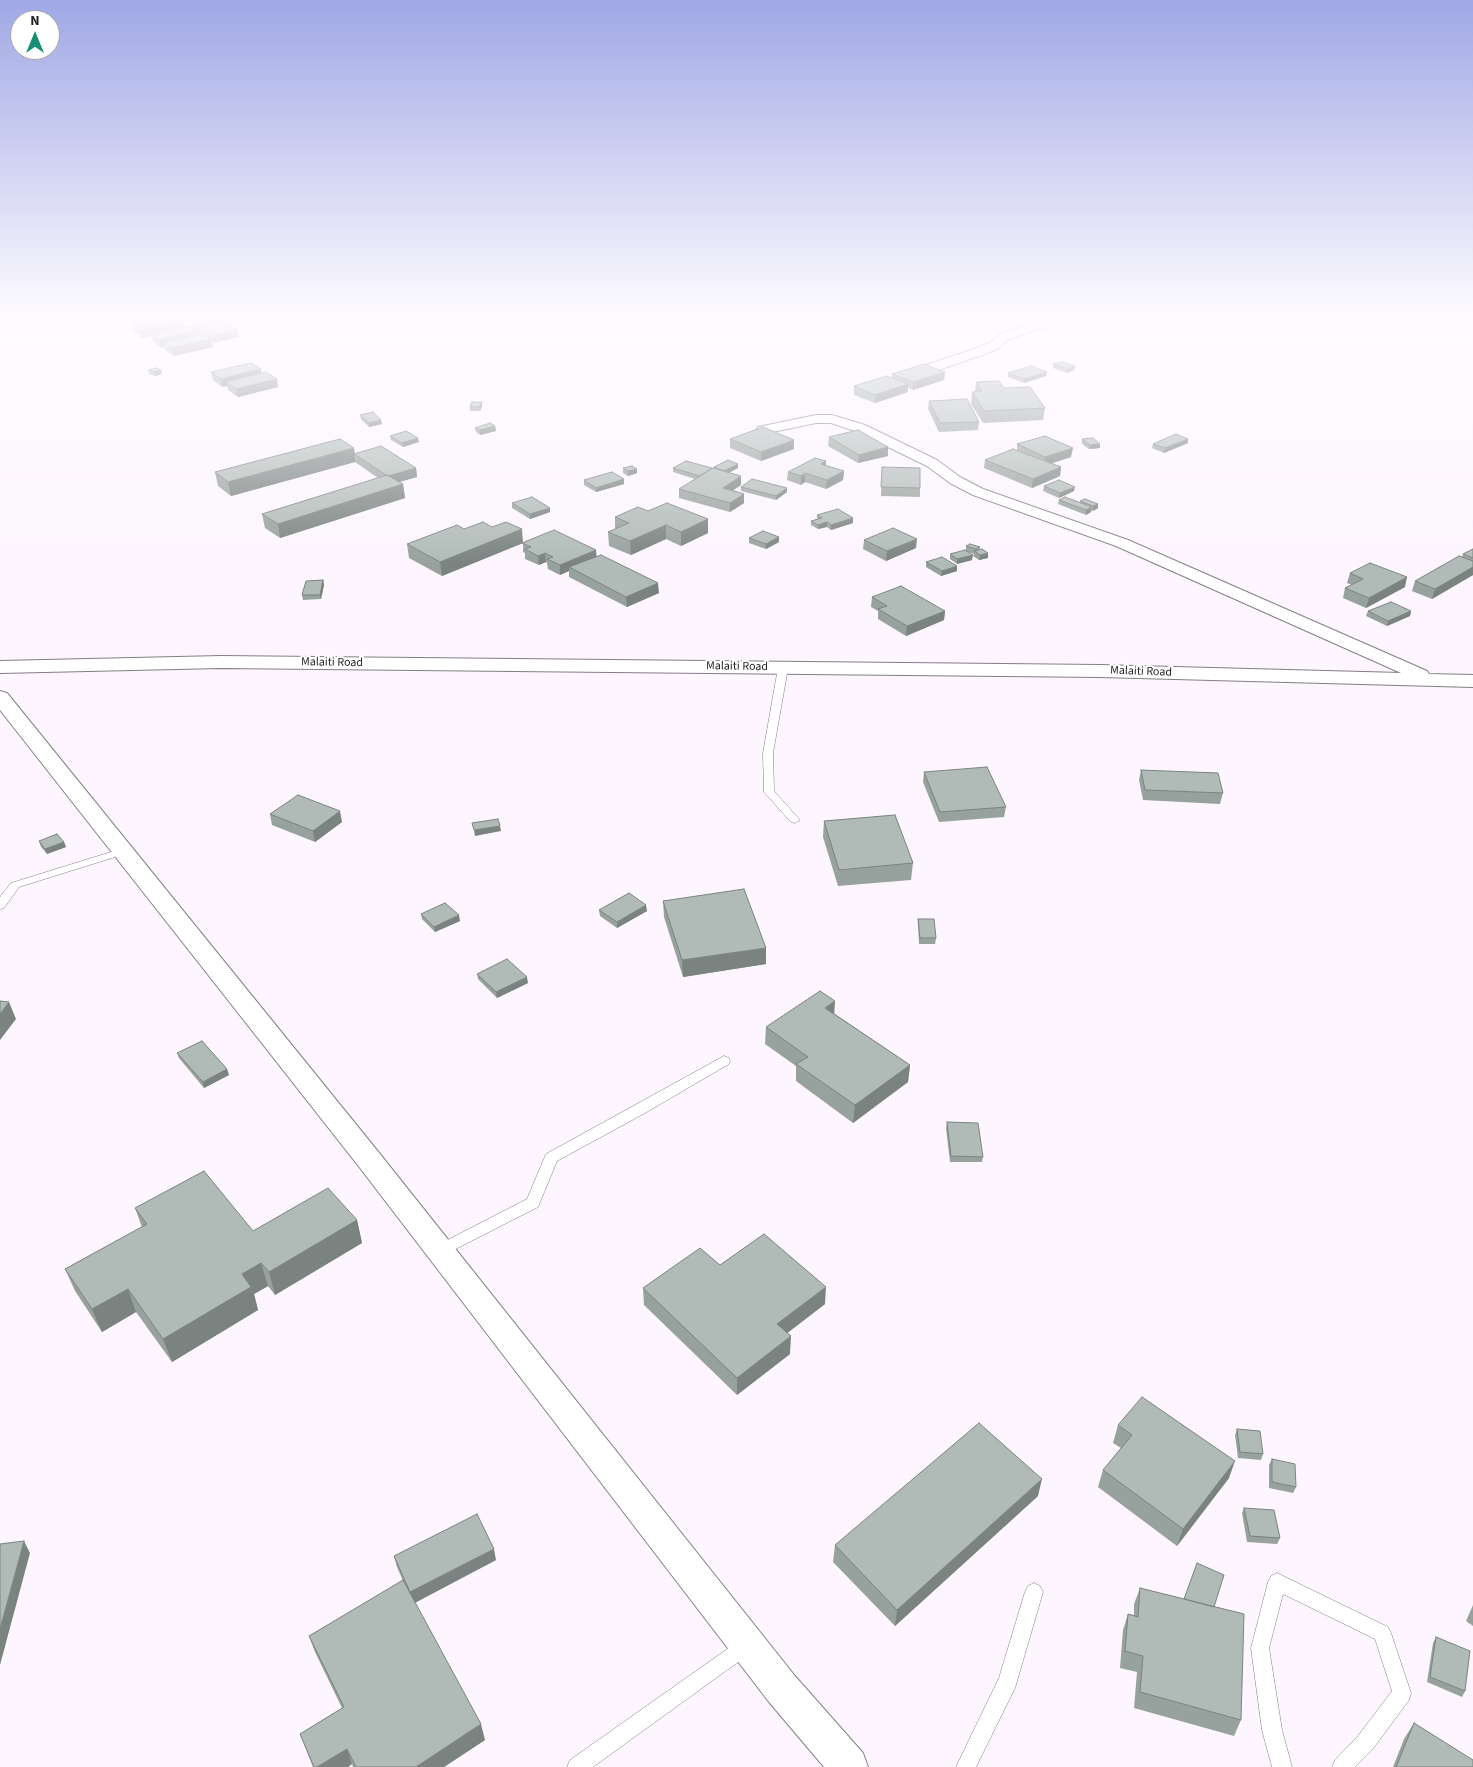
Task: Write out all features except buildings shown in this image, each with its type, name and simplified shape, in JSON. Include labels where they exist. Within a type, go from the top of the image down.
[{"type":"street","points":[[763,430],[816,419],[832,419],[860,428],[932,463],[955,480],[978,492],[1122,543],[1430,680]]},
{"type":"street","name":"Malaiti Road","points":[[0,667],[221,662],[1100,671],[1473,681]]},
{"type":"street","points":[[0,697],[370,1161],[747,1644],[848,1767]]},
{"type":"lane","points":[[783,668],[768,753],[769,792],[795,820]]},
{"type":"lane","points":[[0,905],[15,886],[124,852]]},
{"type":"lane","points":[[439,1251],[533,1203],[551,1158],[640,1110],[724,1061]]},
{"type":"lane","points":[[1282,1767],[1272,1730],[1260,1648],[1277,1582],[1382,1633],[1402,1693],[1365,1742],[1342,1767]]},
{"type":"lane","points":[[966,1767],[1008,1681],[1034,1592]]},
{"type":"lane","points":[[577,1767],[747,1644]]}]
